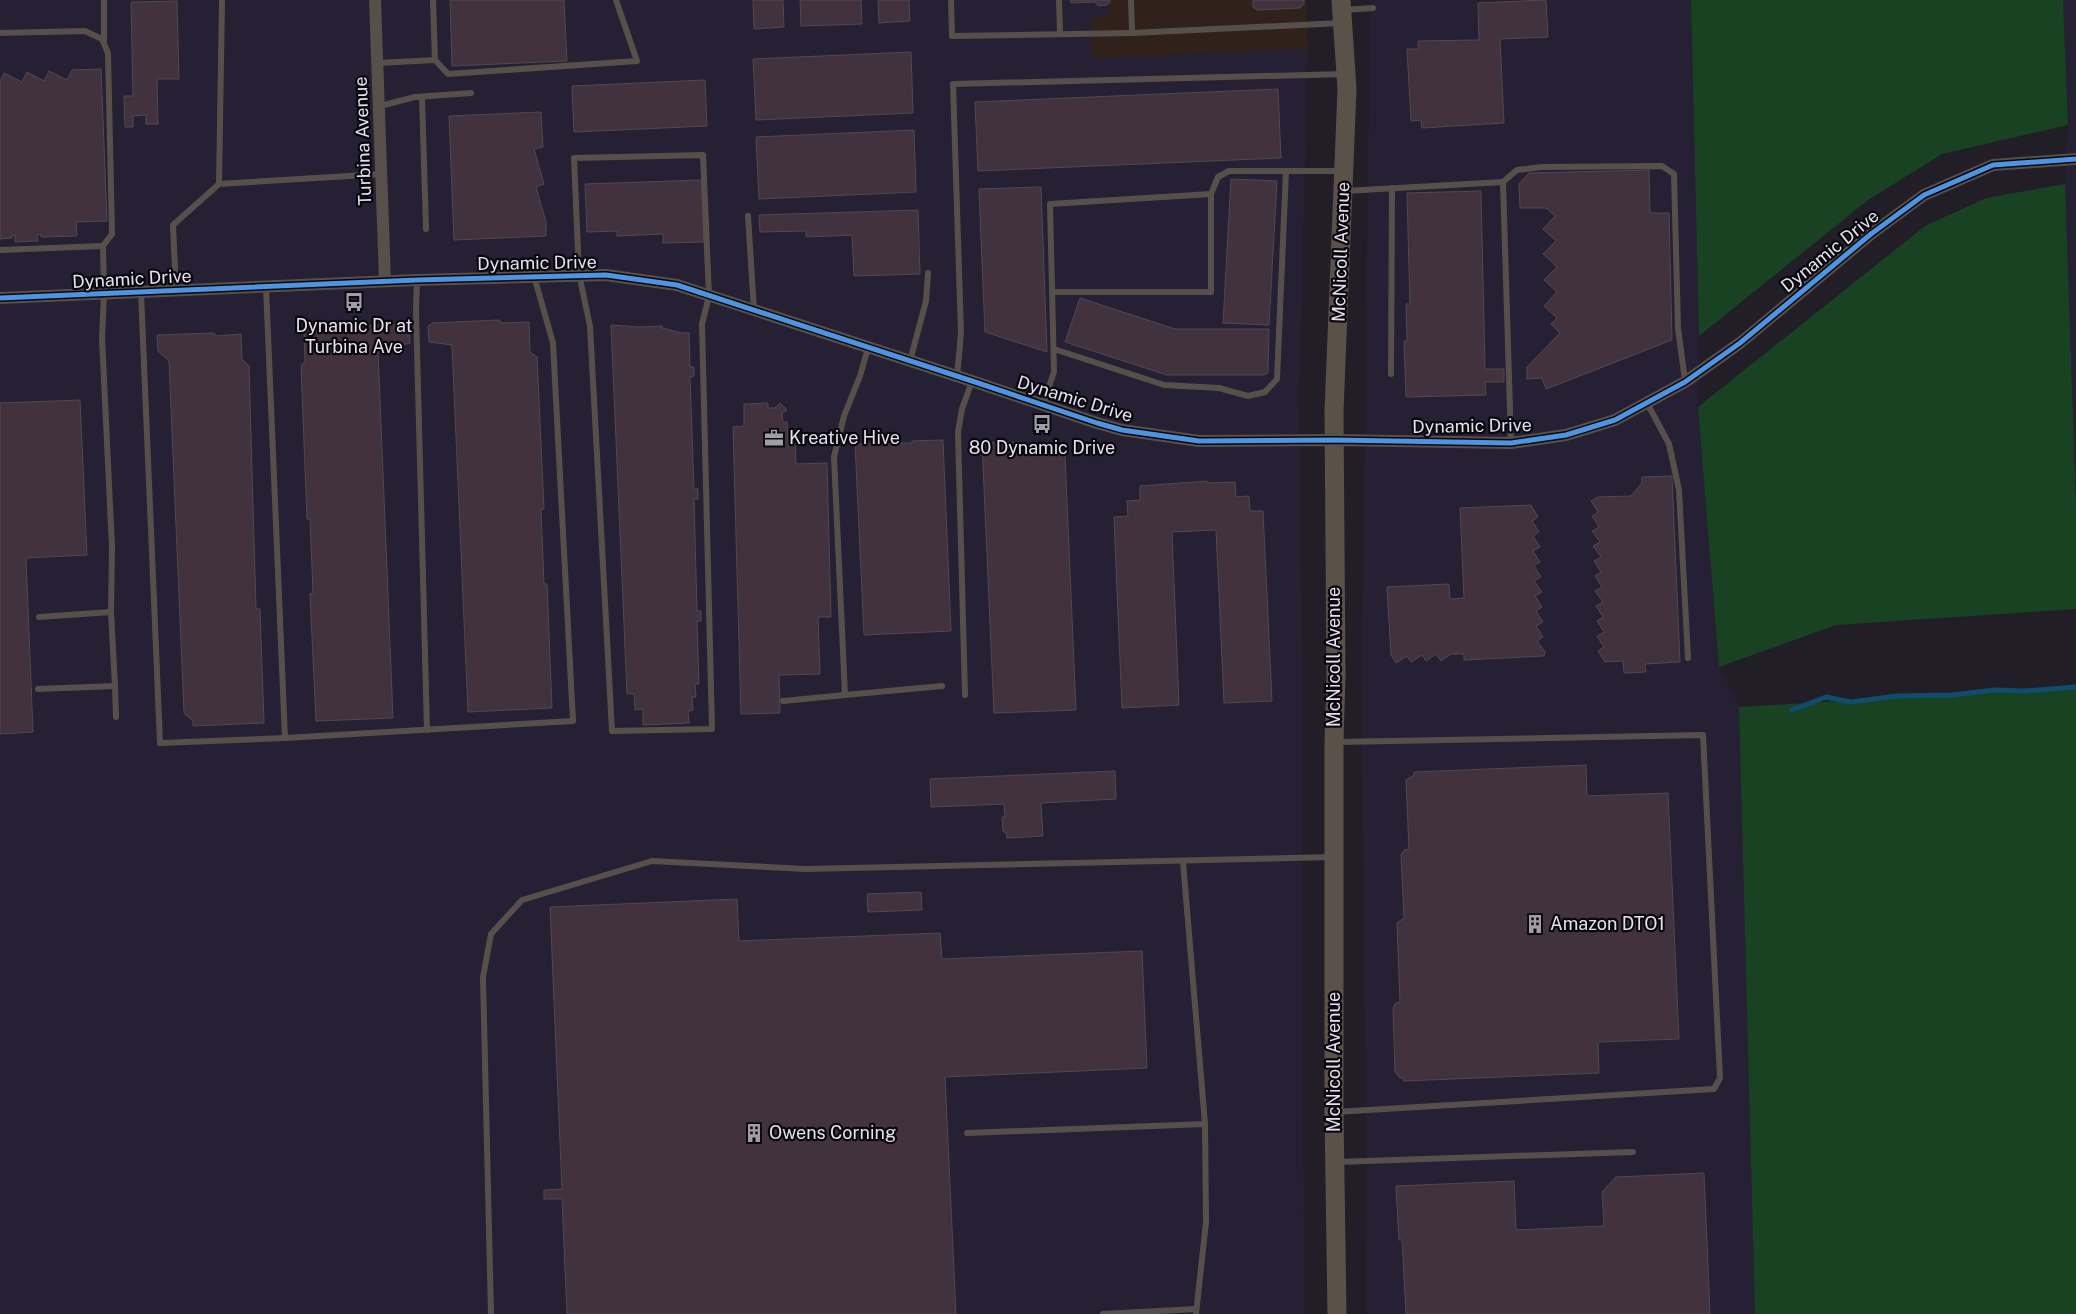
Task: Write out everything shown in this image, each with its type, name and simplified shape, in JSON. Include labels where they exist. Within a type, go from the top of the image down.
[{"type":"main road","name":"McNicoll Avenue","points":[[1337,1314],[1334,1162],[1334,742],[1336,677],[1334,411],[1344,191],[1346,74],[1341,11]]},
{"type":"street","name":"Turbina Avenue","points":[[375,0],[385,281]]},
{"type":"street","name":"Dynamic Drive","points":[[0,298],[385,281],[579,274],[606,275],[677,285],[1122,430],[1199,442],[1334,440],[1511,443],[1566,435],[1615,420],[1685,382],[1740,342],[1871,234],[1924,195],[1993,165],[2076,159]]},
{"type":"lane","points":[[104,0],[104,43]]},
{"type":"lane","points":[[219,184],[222,0]]},
{"type":"lane","points":[[433,0],[435,60],[448,74],[638,61],[616,0]]},
{"type":"lane","points":[[951,0],[952,36],[1132,33],[1373,8]]},
{"type":"lane","points":[[1059,0],[1060,34]]},
{"type":"lane","points":[[1131,0],[1132,33]]},
{"type":"lane","points":[[0,33],[85,31],[102,39],[108,53],[112,234],[102,246],[104,294],[102,338],[112,547],[112,612],[116,717]]},
{"type":"lane","points":[[378,63],[435,60]]},
{"type":"lane","points":[[956,377],[961,333],[953,84],[1346,74]]},
{"type":"lane","points":[[380,106],[422,97],[471,93]]},
{"type":"lane","points":[[422,97],[426,229]]},
{"type":"lane","points":[[703,154],[709,296],[702,324],[712,729],[612,731],[590,326],[579,274],[574,158],[703,154]]},
{"type":"lane","points":[[1344,191],[1503,182],[1517,170],[1542,167],[1662,166],[1674,174],[1678,328],[1685,382]]},
{"type":"lane","points":[[1052,292],[1211,292],[1211,194],[1218,178],[1228,171],[1344,171]]},
{"type":"lane","points":[[1054,349],[1164,385],[1219,388],[1248,396],[1265,392],[1277,379],[1286,171]]},
{"type":"lane","points":[[176,290],[173,225],[219,184],[382,174]]},
{"type":"lane","points":[[1503,182],[1511,443]]},
{"type":"lane","points":[[1391,374],[1392,188]]},
{"type":"lane","points":[[1043,404],[1054,372],[1050,204],[1211,194]]},
{"type":"lane","points":[[748,216],[754,310]]},
{"type":"lane","points":[[0,250],[102,246]]},
{"type":"lane","points":[[910,361],[926,301],[928,273]]},
{"type":"lane","points":[[141,293],[160,743],[285,738],[573,721],[553,343],[534,276]]},
{"type":"lane","points":[[416,280],[427,730]]},
{"type":"lane","points":[[266,287],[285,738]]},
{"type":"lane","points":[[845,695],[834,457],[844,416],[860,376],[868,348]]},
{"type":"lane","points":[[965,695],[958,432],[962,409],[972,380]]},
{"type":"lane","points":[[1647,403],[1669,444],[1679,490],[1688,658]]},
{"type":"lane","points":[[40,617],[112,612]]},
{"type":"lane","points":[[38,689],[115,686]]},
{"type":"lane","points":[[783,701],[942,686]]},
{"type":"lane","points":[[1334,742],[1703,735],[1720,1078],[1714,1089],[1334,1112]]},
{"type":"lane","points":[[491,1314],[483,977],[491,934],[522,900],[652,861],[805,869],[1183,862],[1334,857]]},
{"type":"lane","points":[[1103,1314],[1196,1311],[1206,1222],[1205,1124],[1183,862]]},
{"type":"lane","points":[[967,1133],[1205,1124]]},
{"type":"lane","points":[[1334,1162],[1633,1152]]},
{"type":"shaded area","points":[[0,0],[1108,0],[1109,16],[1090,17],[1092,58],[1308,49],[1299,390],[1304,1314],[0,1314]]},
{"type":"shaded area","points":[[1108,0],[1306,0],[1308,49],[1091,58],[1090,17],[1108,16]]},
{"type":"shaded area","points":[[1370,0],[1691,0],[1699,336],[1698,407],[1719,667],[1739,707],[1755,1314],[1367,1314],[1362,683]]},
{"type":"shaded area","points":[[2063,0],[2076,0],[2076,504],[2065,184],[2068,125]]},
{"type":"green space","points":[[1691,0],[2063,0],[2068,125],[1942,154],[1868,200],[1699,336]]},
{"type":"green space","points":[[2065,184],[2076,504],[2076,609],[1836,625],[1719,667],[1698,407],[1925,226],[1986,198]]},
{"type":"green space","points":[[2076,687],[2076,1314],[1755,1314],[1739,707]]},
{"type":"building","points":[[450,0],[564,0],[567,61],[452,66]]},
{"type":"building","points":[[753,0],[783,0],[784,27],[754,29]]},
{"type":"building","points":[[800,0],[861,0],[862,24],[801,26]]},
{"type":"building","points":[[878,0],[909,0],[910,21],[879,23]]},
{"type":"building","points":[[1071,0],[1110,0],[1110,2],[1107,5],[1098,6],[1095,2],[1071,3]]},
{"type":"building","points":[[1253,0],[1304,0],[1304,4],[1300,8],[1257,10],[1253,7]]},
{"type":"building","points":[[1546,0],[1548,37],[1500,39],[1504,123],[1422,128],[1421,120],[1411,121],[1407,49],[1418,49],[1418,41],[1479,40],[1478,3]]},
{"type":"building","points":[[177,1],[179,79],[157,79],[158,124],[146,124],[146,115],[133,116],[133,127],[125,127],[124,96],[133,96],[131,2]]},
{"type":"building","points":[[911,52],[913,113],[756,120],[753,59]]},
{"type":"building","points":[[101,69],[107,221],[76,222],[77,236],[41,237],[41,234],[37,235],[38,241],[15,242],[15,235],[12,235],[12,238],[0,239],[0,82],[4,73],[22,82],[27,72],[44,81],[49,71],[67,80],[72,70]]},
{"type":"building","points":[[705,80],[707,126],[574,132],[572,86]]},
{"type":"building","points":[[1278,89],[1281,158],[978,171],[975,102]]},
{"type":"building","points":[[541,112],[543,147],[534,149],[544,184],[536,187],[546,222],[546,236],[454,240],[449,116]]},
{"type":"building","points":[[914,130],[916,192],[759,199],[756,137]]},
{"type":"building","points":[[1649,170],[1650,213],[1669,213],[1672,340],[1546,389],[1542,378],[1527,379],[1527,367],[1560,333],[1551,324],[1557,318],[1544,306],[1557,292],[1544,280],[1557,267],[1543,254],[1556,241],[1543,229],[1555,216],[1546,208],[1520,208],[1519,184],[1529,173]]},
{"type":"building","points":[[1231,179],[1277,181],[1269,325],[1223,323]]},
{"type":"building","points":[[702,180],[704,242],[663,243],[663,234],[617,236],[617,231],[587,232],[585,184]]},
{"type":"building","points":[[1041,187],[1047,352],[985,332],[979,189]]},
{"type":"building","points":[[1481,191],[1485,369],[1504,369],[1504,382],[1485,382],[1486,395],[1406,397],[1404,341],[1407,341],[1406,304],[1410,304],[1407,193]]},
{"type":"building","points":[[918,210],[920,274],[854,276],[852,235],[806,237],[806,231],[760,232],[759,215]]},
{"type":"building","points":[[1080,298],[1175,329],[1269,329],[1268,373],[1264,375],[1167,375],[1065,342]]},
{"type":"building","points":[[499,320],[502,323],[529,322],[530,352],[537,357],[544,509],[541,509],[544,584],[547,584],[552,708],[468,712],[452,345],[429,342],[428,326],[432,323]]},
{"type":"building","points":[[406,324],[409,327],[410,343],[378,351],[393,718],[316,721],[310,594],[313,593],[310,519],[307,519],[301,366],[305,361],[304,331],[333,330],[336,327]]},
{"type":"building","points":[[611,325],[662,326],[662,328],[689,333],[690,367],[694,367],[694,376],[690,377],[694,489],[698,489],[698,499],[694,499],[697,611],[701,611],[701,621],[697,621],[699,684],[695,684],[696,697],[692,697],[693,710],[688,711],[689,723],[643,725],[643,709],[635,710],[634,694],[627,694]]},
{"type":"building","points":[[214,333],[217,336],[241,334],[242,359],[249,366],[256,609],[260,609],[264,723],[193,726],[193,721],[184,713],[169,361],[158,351],[157,335]]},
{"type":"building","points":[[80,400],[87,555],[26,558],[33,732],[0,734],[0,403]]},
{"type":"building","points":[[768,403],[768,408],[775,408],[780,403],[787,410],[782,414],[783,422],[787,422],[788,445],[795,445],[796,464],[827,463],[831,617],[818,617],[820,674],[779,675],[780,713],[741,714],[733,427],[744,426],[744,404]]},
{"type":"building","points":[[943,440],[951,631],[864,635],[855,444],[912,443],[912,441]]},
{"type":"building","points":[[1023,442],[1023,444],[1035,444],[1036,456],[1065,455],[1076,710],[994,713],[982,443]]},
{"type":"building","points":[[1672,476],[1680,662],[1645,664],[1646,672],[1624,673],[1623,661],[1605,662],[1598,651],[1604,647],[1597,636],[1604,632],[1597,621],[1603,617],[1596,606],[1603,602],[1595,591],[1602,587],[1595,576],[1601,572],[1594,561],[1601,557],[1593,546],[1600,542],[1592,531],[1599,527],[1592,516],[1598,512],[1591,501],[1598,497],[1631,496],[1642,483],[1642,477]]},
{"type":"building","points":[[1207,481],[1207,483],[1235,482],[1236,497],[1249,496],[1250,511],[1263,511],[1272,701],[1224,703],[1216,530],[1172,532],[1179,705],[1122,708],[1114,517],[1128,516],[1127,501],[1140,500],[1140,486]]},
{"type":"building","points":[[1531,505],[1538,517],[1532,521],[1539,532],[1533,536],[1540,547],[1533,551],[1540,562],[1534,566],[1541,577],[1534,581],[1542,592],[1535,596],[1542,607],[1536,611],[1543,622],[1536,626],[1543,637],[1537,641],[1545,652],[1544,656],[1464,660],[1464,654],[1451,654],[1441,661],[1436,654],[1426,661],[1422,655],[1411,662],[1407,656],[1396,663],[1391,655],[1387,587],[1449,584],[1450,599],[1464,598],[1460,508]]},
{"type":"building","name":"Amazon DTO1","points":[[1586,765],[1587,796],[1668,793],[1679,1039],[1598,1042],[1599,1073],[1404,1081],[1395,1072],[1393,1009],[1395,1004],[1400,1002],[1397,923],[1404,918],[1401,855],[1404,850],[1409,849],[1406,780],[1414,775],[1414,772]]},
{"type":"building","points":[[1115,771],[1116,799],[1041,803],[1043,836],[1007,838],[1006,832],[1003,832],[1002,817],[1005,817],[1004,804],[931,807],[930,779]]},
{"type":"building","points":[[921,892],[922,910],[868,912],[867,894]]},
{"type":"building","name":"Owens Corning","points":[[737,899],[739,941],[940,933],[942,959],[1142,951],[1147,1068],[945,1077],[956,1314],[567,1314],[562,1199],[544,1199],[544,1190],[562,1189],[550,907]]},
{"type":"building","points":[[1704,1173],[1710,1314],[1406,1314],[1402,1240],[1399,1240],[1396,1186],[1514,1181],[1516,1230],[1604,1226],[1602,1192],[1616,1177]]},
{"type":"waterway","points":[[1792,710],[1826,697],[1851,702],[1897,696],[1952,695],[1995,690],[2024,691],[2076,687]]},
{"type":"cycle path","points":[[0,298],[417,280],[606,275],[677,285],[1122,430],[1199,441],[1335,440],[1511,443],[1566,435],[1615,420],[1685,382],[1740,343],[1871,234],[1924,195],[1993,165],[2076,159]]},
{"type":"place","name":"Dynamic Dr at Turbina Ave","points":[[354,302]]},
{"type":"place","name":"80 Dynamic Drive","points":[[1042,424]]},
{"type":"place","name":"Kreative Hive","points":[[774,438]]},
{"type":"place","name":"Amazon DTO1","points":[[1535,924]]},
{"type":"place","name":"Owens Corning","points":[[754,1133]]}]
